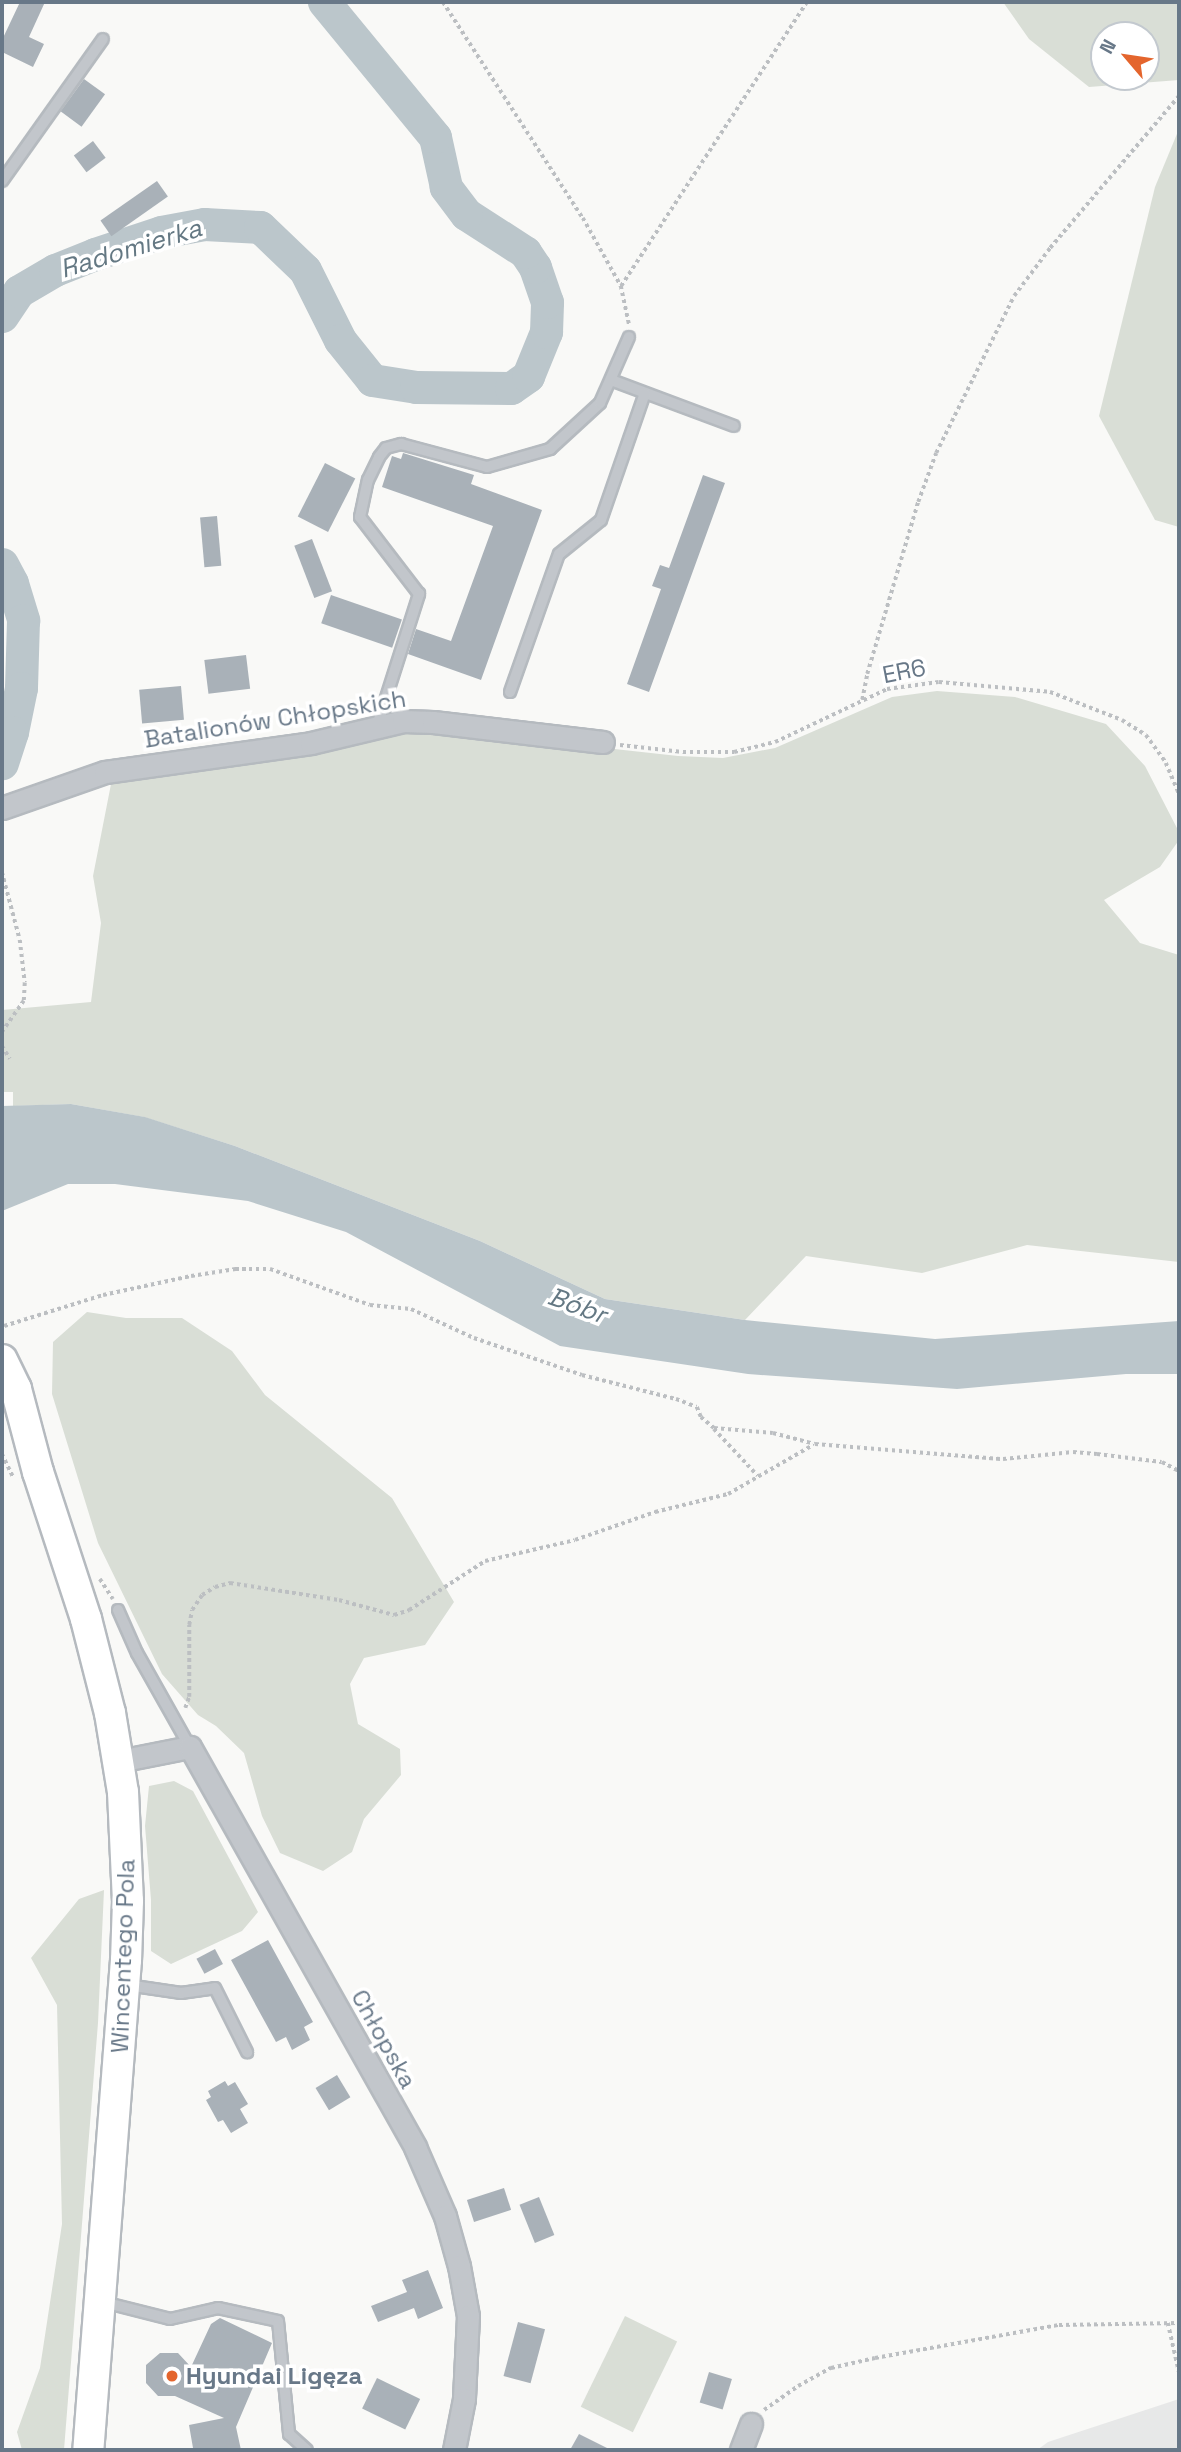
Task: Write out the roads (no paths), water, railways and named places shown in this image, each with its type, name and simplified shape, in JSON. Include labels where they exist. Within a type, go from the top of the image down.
[{"type":"main road","points":[[2,1360],[16,1390],[38,1472]]},
{"type":"main road","points":[[2,1415],[38,1472]]},
{"type":"main road","name":"Wincentego Pola","points":[[38,1472],[62,1535],[86,1619],[119,1761],[127,1852],[125,1985],[88,2450]]},
{"type":"street","name":"Batalionów Chłopskich","points":[[2,808],[105,772],[311,743],[403,721],[433,722],[603,743]]},
{"type":"street","points":[[119,1761],[190,1747]]},
{"type":"street","name":"Chłopska","points":[[190,1747],[415,2147],[445,2216],[459,2266],[468,2316],[464,2399],[454,2450]]},
{"type":"street","points":[[741,2450],[751,2424]]},
{"type":"lane","points":[[2,181],[103,39]]},
{"type":"lane","points":[[376,729],[419,594],[360,517],[368,481],[379,457],[386,448],[401,444],[487,467],[550,449],[600,403],[629,337]]},
{"type":"lane","points":[[611,380],[734,426]]},
{"type":"lane","points":[[510,692],[559,554],[601,520],[645,393]]},
{"type":"lane","points":[[118,1610],[137,1653],[190,1747]]},
{"type":"lane","points":[[125,1985],[181,1993],[215,1988],[247,2052]]},
{"type":"lane","points":[[100,2302],[170,2319],[218,2308],[278,2321],[289,2434],[307,2450]]},
{"type":"water","name":"Bóbr","points":[[71,1104],[145,1117],[235,1146],[480,1241],[605,1299],[745,1320],[935,1339],[1179,1321],[1179,1374],[1126,1374],[957,1389],[748,1374],[560,1346],[346,1232],[248,1201],[115,1184],[68,1184],[2,1211],[2,1106]]},
{"type":"waterway","name":"Radomierka","points":[[2,316],[19,291],[55,270],[95,254],[161,232],[204,224],[260,227],[305,270],[340,340],[372,380],[416,387],[511,388],[528,376],[546,332],[547,302],[535,267],[525,252],[466,214],[446,187],[435,137],[324,2]]},
{"type":"waterway","name":"Radomierka","points":[[2,564],[12,583],[23,620],[21,688],[2,763]]},
{"type":"place","name":"Hyundai Ligęza","points":[[172,2376]]}]
